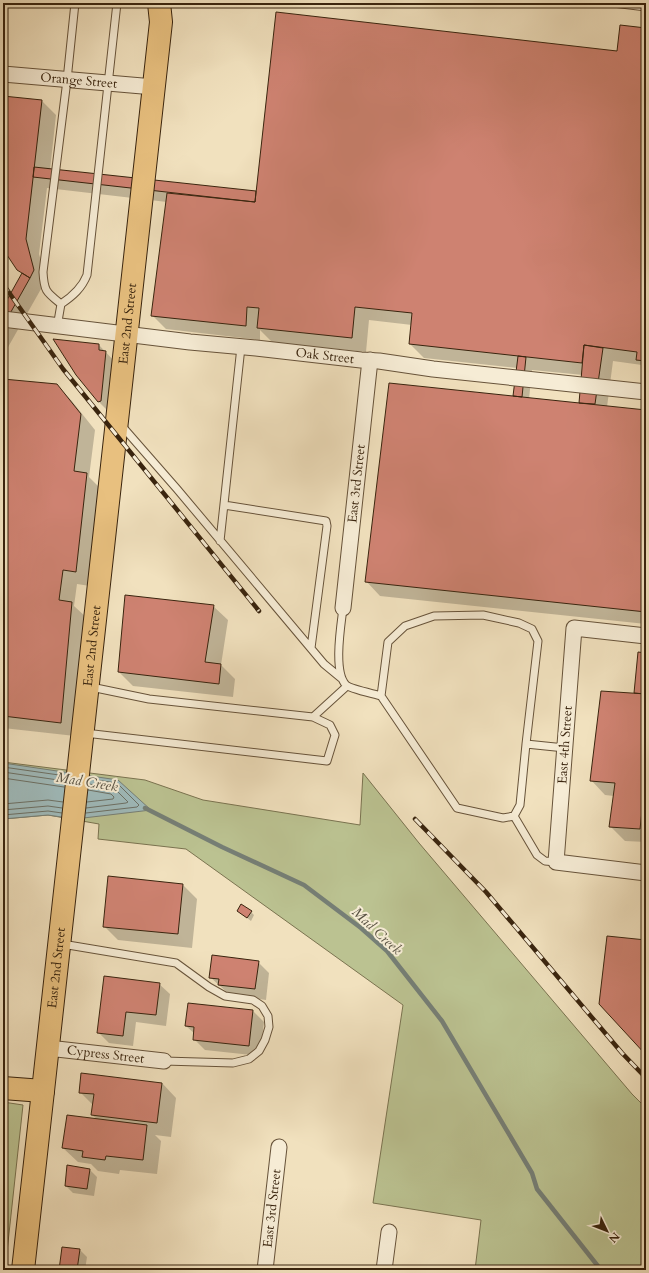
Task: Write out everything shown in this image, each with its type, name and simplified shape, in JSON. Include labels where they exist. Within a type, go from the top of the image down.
[{"type":"main road","name":"East 2nd Street","points":[[23,1270],[163,9]]},
{"type":"main road","points":[[3,1088],[44,1091]]},
{"type":"street","name":"Orange Street","points":[[3,74],[154,87]]},
{"type":"street","name":"Oak Street","points":[[3,319],[127,335],[370,360],[433,369],[646,392]]},
{"type":"street","name":"East 3rd Street","points":[[343,608],[370,360]]},
{"type":"street","name":"East 4th Street","points":[[556,862],[574,628],[646,636]]},
{"type":"street","points":[[556,862],[646,873]]},
{"type":"street","name":"Cypress Street","points":[[48,1048],[164,1061]]},
{"type":"street","name":"East 3rd Street","points":[[265,1270],[279,1147]]},
{"type":"street","points":[[384,1270],[389,1232]]},
{"type":"lane","points":[[62,304],[45,288],[43,272],[75,3]]},
{"type":"lane","points":[[57,327],[62,304],[73,296],[82,286],[87,275],[117,3]]},
{"type":"lane","points":[[613,3],[646,7]]},
{"type":"lane","points":[[220,541],[241,347]]},
{"type":"lane","points":[[117,421],[324,664],[341,678],[346,686],[381,696],[457,808],[503,818],[514,816]]},
{"type":"lane","points":[[224,505],[326,521],[327,526],[311,648]]},
{"type":"lane","points":[[341,678],[338,659],[343,608]]},
{"type":"lane","points":[[381,696],[388,642],[405,626],[434,616],[483,615],[519,623],[532,629],[538,641],[520,805],[514,816]]},
{"type":"lane","points":[[313,717],[346,686]]},
{"type":"lane","points":[[83,733],[327,761],[335,735],[330,725],[313,717],[149,699],[88,687]]},
{"type":"lane","points":[[526,744],[565,748]]},
{"type":"lane","points":[[514,816],[537,855],[545,861],[556,862]]},
{"type":"lane","points":[[60,943],[176,963],[209,987],[225,996],[253,1000],[262,1006],[268,1016],[269,1027],[265,1040],[259,1051],[249,1058],[233,1063],[164,1061]]},
{"type":"green space","points":[[3,762],[145,780],[203,800],[360,825],[363,773],[419,843],[632,1094],[646,1108],[646,1270],[475,1270],[481,1220],[373,1203],[403,1005],[186,849],[98,839],[99,824],[48,815],[3,819]]},
{"type":"green space","points":[[3,1102],[23,1105],[5,1270],[3,1270]]},
{"type":"water","points":[[3,763],[118,780],[151,810],[75,819],[48,815],[3,819]]},
{"type":"building","points":[[276,12],[617,51],[620,25],[646,28],[646,361],[636,360],[637,352],[584,345],[582,363],[409,344],[412,313],[355,307],[352,338],[257,328],[259,308],[247,307],[246,326],[151,316],[167,193],[255,202]]},
{"type":"building","points":[[3,96],[42,100],[26,239],[34,270],[30,278],[17,270],[3,249]]},
{"type":"building","points":[[34,167],[256,191],[255,202],[33,177]]},
{"type":"building","points":[[22,273],[30,278],[3,326],[3,307]]},
{"type":"building","points":[[53,339],[99,344],[99,350],[106,351],[101,401],[98,402],[76,375]]},
{"type":"building","points":[[584,345],[603,348],[595,404],[579,403]]},
{"type":"building","points":[[518,356],[526,357],[522,397],[513,396]]},
{"type":"building","points":[[3,379],[57,384],[81,414],[74,471],[87,473],[76,572],[63,570],[59,600],[72,602],[61,723],[3,716]]},
{"type":"building","points":[[389,383],[646,410],[646,612],[365,582]]},
{"type":"building","points":[[125,595],[214,605],[205,662],[221,664],[219,684],[118,672]]},
{"type":"building","points":[[638,652],[646,653],[646,694],[634,693]]},
{"type":"building","points":[[601,691],[646,694],[646,775],[640,829],[609,827],[615,783],[590,781]]},
{"type":"building","points":[[108,876],[183,884],[178,934],[103,927]]},
{"type":"building","points":[[241,904],[252,911],[247,918],[237,911]]},
{"type":"building","points":[[607,936],[646,940],[646,1055],[599,1004]]},
{"type":"building","points":[[212,955],[259,961],[255,989],[218,985],[219,979],[209,978]]},
{"type":"building","points":[[104,976],[160,983],[156,1015],[126,1012],[123,1036],[97,1033]]},
{"type":"building","points":[[188,1003],[253,1010],[249,1046],[193,1040],[194,1027],[185,1026]]},
{"type":"building","points":[[81,1073],[162,1083],[157,1123],[91,1115],[94,1094],[79,1093]]},
{"type":"building","points":[[67,1115],[147,1125],[143,1160],[106,1156],[105,1160],[82,1157],[83,1151],[62,1148]]},
{"type":"building","points":[[67,1165],[90,1169],[87,1189],[65,1186]]},
{"type":"building","points":[[62,1247],[80,1249],[77,1270],[59,1270]]},
{"type":"waterway","name":"Mad Creek","points":[[145,808],[222,847],[304,885],[361,928],[387,951],[442,1021],[532,1173],[537,1189],[601,1270]]},
{"type":"railway","points":[[3,284],[63,369],[259,611]]},
{"type":"railway","points":[[415,819],[486,892],[622,1053],[646,1078]]}]
